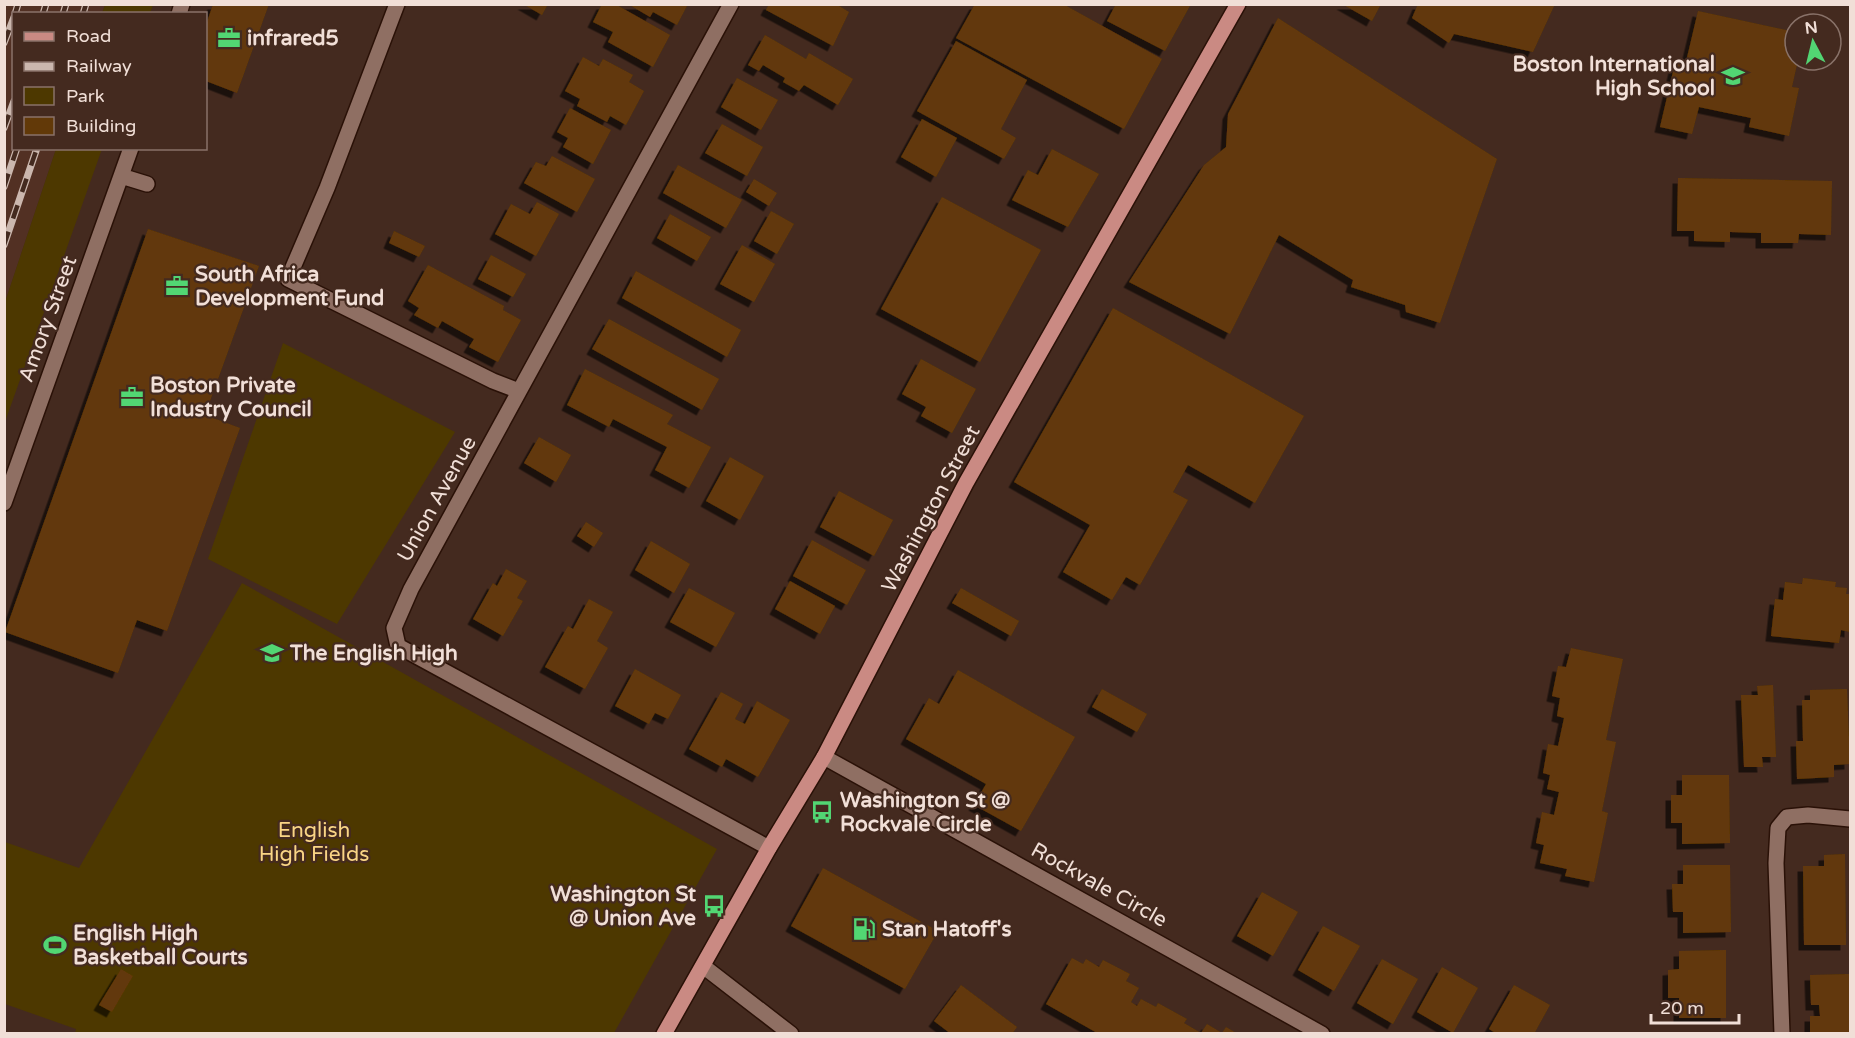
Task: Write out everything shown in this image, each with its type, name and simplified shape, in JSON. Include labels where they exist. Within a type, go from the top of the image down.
[{"type":"main road","name":"Washington Street","points":[[664,1034],[769,848],[824,757],[966,483],[1238,4]]},
{"type":"street","points":[[397,4],[327,188],[288,279],[494,381],[519,391]]},
{"type":"street","name":"Union Avenue","points":[[731,4],[411,590],[394,628],[398,646],[769,848]]},
{"type":"street","name":"Amory Street","points":[[4,503],[130,150]]},
{"type":"street","points":[[121,176],[147,184]]},
{"type":"street","name":"Rockvale Circle","points":[[824,757],[1322,1034]]},
{"type":"street","points":[[1782,1034],[1776,863],[1778,828],[1787,817],[1808,815],[1851,819]]},
{"type":"street","points":[[703,966],[791,1034]]},
{"type":"shaded area","points":[[5,5],[105,5],[102,12],[12,12],[12,150],[56,150],[5,302]]},
{"type":"green space","points":[[105,4],[153,5],[150,12],[102,12]]},
{"type":"green space","points":[[56,150],[102,150],[5,422],[5,302]]},
{"type":"green space","points":[[283,343],[455,432],[337,624],[208,559]]},
{"type":"green space","name":"English High Fields","points":[[242,583],[717,849],[614,1033],[75,1034],[76,1029],[5,1004],[5,842],[79,868]]},
{"type":"building","points":[[213,4],[269,4],[237,93],[207,81],[207,22]]},
{"type":"building","points":[[523,4],[548,4],[542,15]]},
{"type":"building","points":[[602,4],[615,4],[670,35],[653,67],[608,42],[613,32],[593,22]]},
{"type":"building","points":[[628,4],[688,4],[677,25],[653,12],[650,17]]},
{"type":"building","points":[[769,4],[836,4],[849,12],[833,46],[766,10]]},
{"type":"building","points":[[975,4],[1063,4],[1162,59],[1124,129],[956,38]]},
{"type":"building","points":[[1116,4],[1191,4],[1165,51],[1107,21]]},
{"type":"building","points":[[1342,4],[1381,4],[1372,21]]},
{"type":"building","points":[[1418,4],[1555,4],[1533,52],[1454,34],[1449,43],[1412,18]]},
{"type":"building","name":"Boston International High School","points":[[1698,11],[1783,29],[1783,72],[1795,72],[1792,87],[1799,88],[1789,136],[1749,127],[1751,118],[1699,107],[1692,134],[1660,127],[1675,63],[1685,66]]},
{"type":"building","points":[[1278,18],[1497,159],[1440,323],[1406,312],[1405,305],[1351,287],[1353,280],[1279,235],[1230,334],[1129,282],[1204,165],[1226,147],[1228,114]]},
{"type":"building","points":[[765,35],[806,59],[809,53],[853,79],[838,105],[804,85],[799,91],[783,82],[785,78],[763,65],[759,71],[748,65]]},
{"type":"building","points":[[956,41],[1027,80],[1001,129],[1016,138],[1004,159],[917,111]]},
{"type":"building","points":[[583,57],[599,66],[603,59],[633,75],[629,82],[644,91],[626,125],[610,116],[607,122],[577,106],[580,99],[565,91]]},
{"type":"building","points":[[737,78],[778,100],[761,130],[721,107]]},
{"type":"building","points":[[570,108],[611,130],[593,164],[563,147],[568,138],[557,132]]},
{"type":"building","points":[[922,119],[957,138],[936,177],[901,157]]},
{"type":"building","points":[[722,124],[763,147],[747,176],[705,153]]},
{"type":"building","points":[[1052,149],[1099,174],[1068,227],[1012,200],[1028,170],[1038,175]]},
{"type":"building","points":[[552,156],[595,179],[577,212],[524,183],[536,162],[546,166]]},
{"type":"building","points":[[678,165],[742,200],[726,228],[663,193]]},
{"type":"building","points":[[1678,178],[1832,181],[1831,235],[1799,234],[1798,243],[1761,243],[1761,233],[1730,232],[1730,242],[1694,241],[1694,231],[1677,231]]},
{"type":"building","points":[[754,179],[777,193],[769,206],[746,192]]},
{"type":"building","points":[[942,197],[1041,250],[980,362],[881,309]]},
{"type":"building","points":[[537,202],[559,214],[536,256],[495,234],[511,204],[530,214]]},
{"type":"building","points":[[771,211],[794,224],[777,254],[754,241]]},
{"type":"building","points":[[670,214],[711,237],[697,261],[657,238]]},
{"type":"building","points":[[148,229],[259,266],[205,415],[240,428],[167,631],[137,620],[118,673],[5,632]]},
{"type":"building","points":[[394,231],[425,246],[419,257],[389,243]]},
{"type":"building","points":[[742,245],[775,264],[754,302],[720,284]]},
{"type":"building","points":[[491,255],[526,274],[513,297],[478,279]]},
{"type":"building","points":[[428,265],[504,306],[503,310],[521,320],[498,362],[469,347],[474,339],[442,321],[438,328],[414,315],[419,308],[408,301]]},
{"type":"building","points":[[636,271],[741,330],[727,357],[622,298]]},
{"type":"building","points":[[1113,308],[1304,416],[1255,503],[1188,465],[1173,492],[1188,500],[1140,585],[1126,577],[1112,600],[1063,572],[1090,525],[1014,482]]},
{"type":"building","points":[[609,319],[719,379],[702,410],[592,349]]},
{"type":"building","points":[[921,359],[976,389],[952,433],[921,416],[926,407],[902,394]]},
{"type":"building","points":[[585,369],[673,415],[667,424],[711,447],[689,488],[655,470],[667,447],[613,419],[609,427],[567,405]]},
{"type":"building","points":[[539,437],[571,455],[556,482],[524,463]]},
{"type":"building","points":[[730,457],[764,476],[740,520],[706,501]]},
{"type":"building","points":[[839,491],[893,520],[874,556],[820,527]]},
{"type":"building","points":[[586,522],[603,533],[594,547],[577,536]]},
{"type":"building","points":[[812,540],[866,570],[847,605],[793,576]]},
{"type":"building","points":[[651,541],[690,564],[674,593],[635,570]]},
{"type":"building","points":[[506,569],[527,581],[517,598],[523,601],[503,636],[473,619],[493,583],[497,586]]},
{"type":"building","points":[[1803,578],[1836,582],[1835,587],[1847,588],[1846,594],[1850,594],[1850,632],[1841,630],[1839,643],[1771,636],[1775,599],[1783,600],[1785,582],[1802,584]]},
{"type":"building","points":[[790,581],[835,606],[820,634],[775,609]]},
{"type":"building","points":[[689,588],[735,613],[716,647],[670,622]]},
{"type":"building","points":[[961,588],[1019,621],[1011,636],[952,603]]},
{"type":"building","points":[[589,599],[613,612],[597,641],[608,648],[585,689],[545,667],[568,626],[573,629]]},
{"type":"building","points":[[1571,648],[1623,659],[1606,740],[1616,742],[1602,811],[1608,813],[1594,882],[1565,876],[1567,869],[1540,863],[1544,845],[1536,843],[1542,812],[1554,815],[1559,792],[1547,789],[1550,775],[1543,773],[1548,744],[1558,746],[1564,718],[1557,716],[1560,698],[1552,696],[1558,666],[1566,667]]},
{"type":"building","points":[[635,669],[681,695],[668,719],[655,713],[649,724],[615,706]]},
{"type":"building","points":[[958,670],[1075,737],[1021,831],[974,805],[986,784],[906,739],[929,698],[939,704]]},
{"type":"building","points":[[1773,685],[1776,757],[1762,757],[1763,767],[1744,767],[1741,695],[1758,695],[1757,686]]},
{"type":"building","points":[[1102,689],[1147,714],[1137,732],[1092,707]]},
{"type":"building","points":[[1847,689],[1850,764],[1834,765],[1834,777],[1797,779],[1796,741],[1803,741],[1802,700],[1810,700],[1810,690]]},
{"type":"building","points":[[721,692],[743,704],[735,719],[745,724],[757,701],[790,720],[758,777],[726,759],[722,767],[689,749]]},
{"type":"building","points":[[1682,775],[1729,775],[1730,843],[1682,844],[1682,823],[1671,823],[1671,795],[1682,795]]},
{"type":"building","points":[[1845,854],[1846,945],[1804,945],[1803,866],[1824,866],[1824,855]]},
{"type":"building","points":[[1683,865],[1730,865],[1731,932],[1683,933],[1683,912],[1673,912],[1672,884],[1683,884]]},
{"type":"building","name":"Stan Hatoff's","points":[[823,868],[938,931],[905,989],[791,926]]},
{"type":"building","points":[[1262,892],[1298,912],[1273,956],[1237,936]]},
{"type":"building","points":[[1323,926],[1360,946],[1334,991],[1298,970]]},
{"type":"building","points":[[1726,950],[1726,1018],[1679,1018],[1679,998],[1668,998],[1668,970],[1679,969],[1679,951]]},
{"type":"building","points":[[1072,958],[1083,964],[1086,959],[1099,967],[1103,960],[1130,974],[1126,981],[1139,988],[1131,1002],[1137,1006],[1141,999],[1156,1007],[1158,1003],[1187,1019],[1184,1023],[1201,1033],[1207,1024],[1222,1033],[1226,1027],[1238,1034],[1099,1034],[1046,1004]]},
{"type":"building","points":[[1382,959],[1418,979],[1393,1024],[1357,1003]]},
{"type":"building","points":[[1442,967],[1478,988],[1453,1033],[1417,1012]]},
{"type":"building","points":[[121,969],[133,976],[112,1012],[99,1005]]},
{"type":"building","points":[[1850,974],[1850,1034],[1810,1034],[1810,1016],[1820,1016],[1819,1005],[1811,1005],[1810,975]]},
{"type":"building","points":[[961,985],[1017,1027],[1012,1034],[951,1034],[934,1021]]},
{"type":"building","points":[[1514,985],[1550,1005],[1534,1034],[1497,1034],[1489,1029]]},
{"type":"railway","points":[[16,12],[18,4]]},
{"type":"railway","points":[[44,12],[46,4]]},
{"type":"railway","points":[[64,12],[66,4]]},
{"type":"railway","points":[[84,12],[86,4]]},
{"type":"railway","points":[[4,43],[12,22]]},
{"type":"railway","points":[[4,128],[12,106]]},
{"type":"railway","points":[[4,187],[16,150]]},
{"type":"railway","points":[[4,245],[36,150]]},
{"type":"place","name":"infrared5","points":[[229,38]]},
{"type":"place","name":"Boston International High School","points":[[1733,76]]},
{"type":"place","name":"South Africa Development Fund","points":[[177,286]]},
{"type":"place","name":"Boston Private Industry Council","points":[[132,397]]},
{"type":"place","name":"The English High","points":[[272,653]]},
{"type":"place","name":"Washington St @ Rockvale Circle","points":[[822,812]]},
{"type":"place","name":"Washington St @ Union Ave","points":[[714,906]]},
{"type":"place","name":"Stan Hatoff's","points":[[864,929]]},
{"type":"place","name":"English High Basketball Courts","points":[[55,945]]}]
